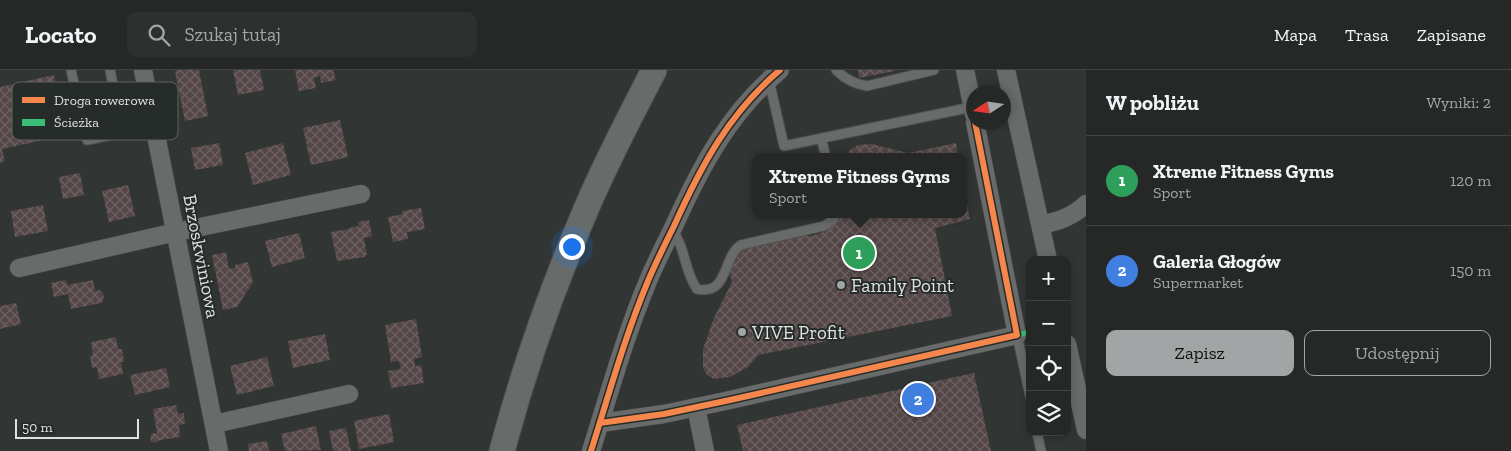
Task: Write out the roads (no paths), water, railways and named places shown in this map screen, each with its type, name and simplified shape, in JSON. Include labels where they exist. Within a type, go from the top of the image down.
[{"type":"main road","points":[[502,451],[529,359],[561,272],[587,207],[654,70]]},
{"type":"street","points":[[965,70],[968,85]]},
{"type":"street","points":[[1006,70],[1047,256]]},
{"type":"street","points":[[591,451],[612,381],[648,281],[694,184],[717,142],[741,108],[775,75]]},
{"type":"street","points":[[600,424],[696,407],[1017,335],[977,130]]},
{"type":"street","name":"Brzoskwiniowa","points":[[156,140],[219,451]]},
{"type":"street","points":[[18,268],[176,232],[361,194]]},
{"type":"street","points":[[1041,225],[1061,221],[1072,216],[1086,204]]},
{"type":"street","points":[[1068,346],[1082,396],[1086,430]]},
{"type":"street","points":[[214,424],[348,394]]},
{"type":"street","points":[[696,407],[705,451]]},
{"type":"lane","points":[[836,70],[844,78],[867,86],[934,70]]},
{"type":"lane","points":[[775,75],[784,146],[821,138],[966,115]]},
{"type":"lane","points":[[821,138],[825,153]]},
{"type":"lane","points":[[672,230],[681,245],[691,281],[697,289],[704,290],[712,288],[719,283],[734,249],[741,245],[824,226],[834,218]]},
{"type":"lane","points":[[1017,335],[1029,391]]},
{"type":"lane","points":[[1038,436],[1041,451]]},
{"type":"place","name":"Xtreme Fitness Gyms","points":[[859,253]]},
{"type":"place","name":"Family Point","points":[[841,285]]},
{"type":"place","name":"VIVE Profit","points":[[742,332]]},
{"type":"place","name":"Galeria Głogów","points":[[918,399]]}]
